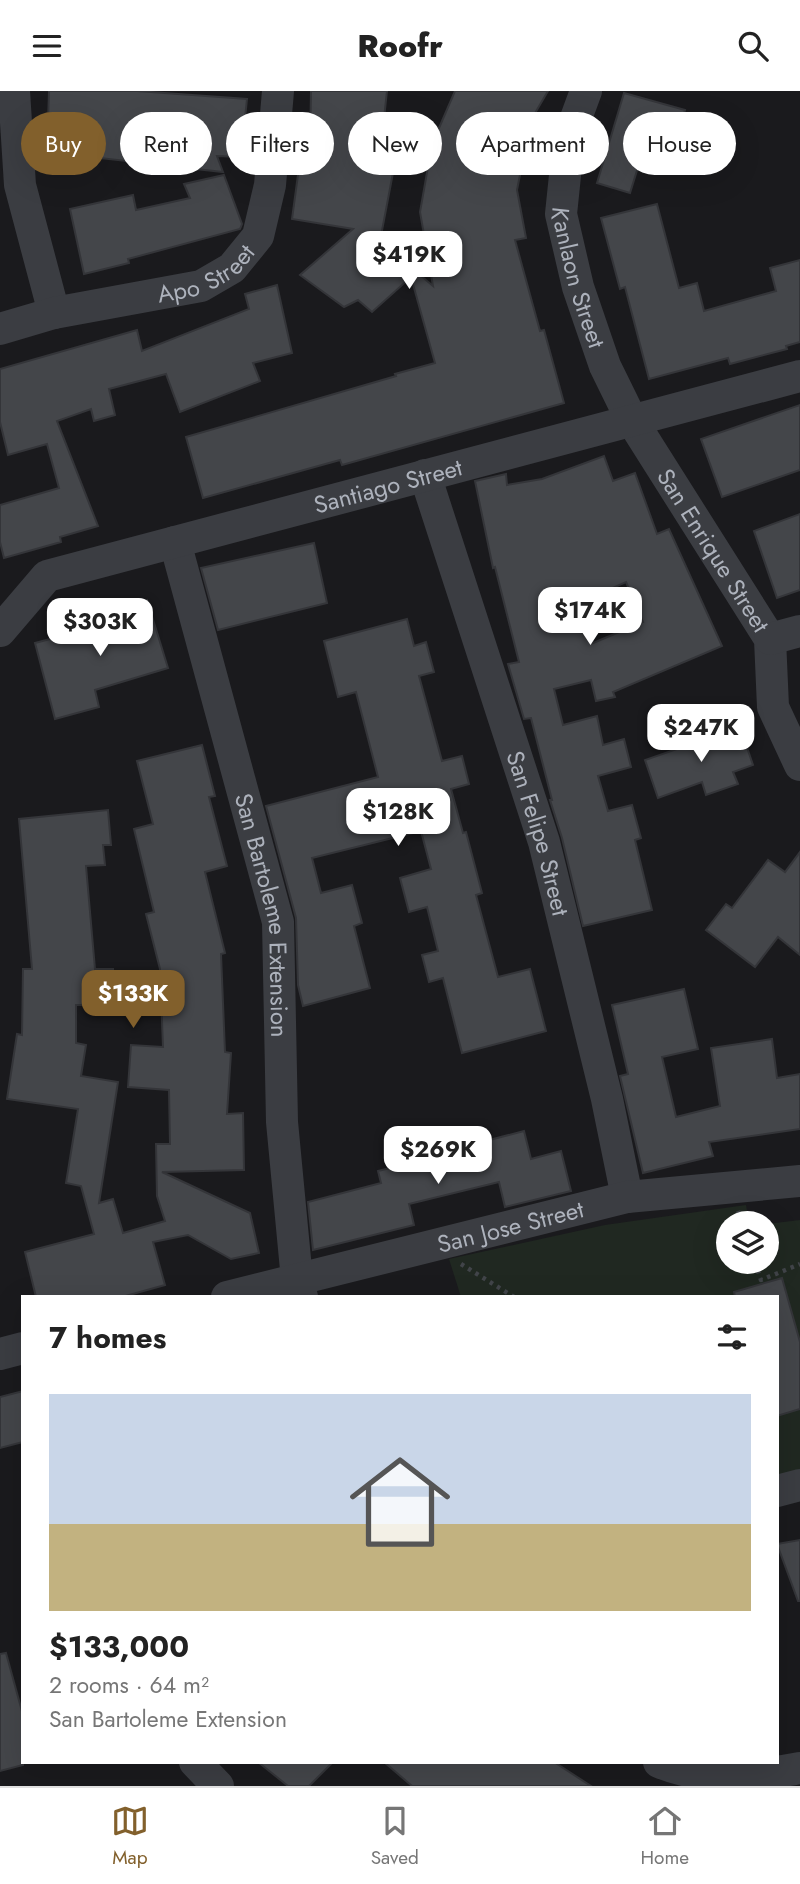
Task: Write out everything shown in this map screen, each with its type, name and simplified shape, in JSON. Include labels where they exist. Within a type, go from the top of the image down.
[{"type":"street","points":[[14,91],[20,185],[54,313]]},
{"type":"street","name":"Apo Street","points":[[0,329],[54,313],[201,286],[232,268],[258,236],[270,185],[278,91]]},
{"type":"street","name":"Kanlaon Street","points":[[586,91],[569,137],[561,214],[578,287],[600,352],[631,419]]},
{"type":"street","name":"Santiago Street","points":[[0,631],[47,576],[800,376]]},
{"type":"street","name":"San Enrique Street","points":[[631,419],[769,639],[773,707],[800,765]]},
{"type":"street","name":"San Felipe Street","points":[[425,475],[544,842],[607,1099],[627,1197]]},
{"type":"street","name":"San Bartoleme Extension","points":[[175,542],[278,922],[282,1122],[300,1288]]},
{"type":"street","points":[[769,639],[800,631]]},
{"type":"street","name":"San Jose Street","points":[[243,1295],[300,1288],[454,1239],[627,1197],[800,1181]]},
{"type":"street","points":[[0,1354],[21,1349]]},
{"type":"street","points":[[779,1490],[800,1485]]},
{"type":"street","points":[[197,1764],[218,1786]]},
{"type":"street","points":[[667,1764],[714,1775],[768,1775],[800,1768]]},
{"type":"path","points":[[454,1239],[462,1266],[511,1295]]},
{"type":"path","points":[[779,1273],[800,1264]]},
{"type":"path","points":[[759,1274],[761,1280],[776,1274]]},
{"type":"shaded area","points":[[746,1205],[747,1211],[716,1211],[716,1274],[779,1274],[779,1223],[800,1220],[800,1473],[779,1480],[779,1295],[460,1295],[449,1259],[605,1225]]},
{"type":"building","points":[[49,91],[137,91],[247,99],[246,112],[226,112],[226,156],[217,156],[223,172],[212,171],[212,112],[120,112],[120,160],[106,159],[106,112],[48,112]]},
{"type":"building","points":[[311,91],[387,91],[385,112],[348,112],[348,175],[393,175],[380,241],[433,286],[420,212],[427,175],[442,175],[442,121],[455,91],[548,91],[536,112],[456,112],[456,175],[520,175],[517,190],[526,238],[515,240],[540,331],[544,330],[564,403],[342,465],[340,460],[203,498],[186,437],[435,363],[411,277],[372,312],[358,300],[344,307],[300,275],[353,229],[292,219],[298,175],[334,175],[334,112],[311,112]]},
{"type":"building","points":[[624,93],[685,110],[623,112],[623,175],[636,175],[630,193],[597,183],[599,175],[609,175],[609,143]]},
{"type":"building","points":[[224,175],[242,224],[240,229],[128,259],[129,263],[84,274],[70,209],[133,195],[136,210],[190,198],[184,184]]},
{"type":"building","points":[[657,204],[679,288],[697,283],[704,311],[776,291],[770,268],[800,260],[800,342],[786,346],[787,349],[730,364],[728,358],[649,379],[625,287],[620,289],[601,218]]},
{"type":"building","points":[[277,285],[292,353],[253,363],[260,381],[180,412],[166,374],[109,389],[115,415],[94,421],[91,409],[57,421],[98,526],[60,537],[61,542],[4,558],[0,542],[0,505],[59,488],[47,444],[8,455],[0,422],[0,369],[137,330],[142,351],[249,309],[245,294]]},
{"type":"building","points":[[800,405],[800,470],[722,497],[701,439]]},
{"type":"building","points":[[604,456],[613,481],[635,473],[657,534],[669,529],[722,646],[613,692],[615,697],[596,701],[591,680],[554,689],[563,725],[597,716],[603,745],[624,739],[631,767],[598,776],[608,811],[632,805],[641,838],[635,840],[652,910],[583,926],[531,718],[524,719],[508,664],[519,662],[495,567],[493,568],[475,481],[506,474],[507,485],[542,479]],"holes":[[[626,582],[643,622],[593,643],[583,601]]]},
{"type":"building","points":[[800,514],[800,590],[777,598],[754,531]]},
{"type":"building","points":[[314,543],[327,603],[218,630],[201,568]]},
{"type":"building","points":[[147,600],[168,668],[95,690],[99,707],[55,719],[35,643],[95,627],[92,617]]},
{"type":"building","points":[[407,619],[414,646],[426,642],[434,672],[419,676],[442,761],[462,756],[469,784],[451,789],[482,893],[476,895],[498,977],[530,969],[546,1031],[462,1053],[443,978],[429,982],[422,955],[438,951],[427,907],[409,912],[400,878],[431,869],[421,831],[312,858],[321,893],[352,885],[362,923],[354,926],[370,988],[303,1006],[298,985],[296,918],[266,806],[378,777],[356,692],[338,697],[324,641]]},
{"type":"building","points":[[740,727],[753,765],[733,772],[738,784],[706,795],[702,782],[658,798],[645,760]]},
{"type":"building","points":[[202,745],[215,796],[209,797],[227,866],[205,872],[225,953],[221,954],[225,1052],[231,1053],[227,1114],[243,1113],[244,1170],[162,1172],[250,1213],[259,1253],[231,1259],[188,1235],[153,1242],[165,1285],[129,1295],[36,1295],[25,1252],[94,1234],[81,1186],[66,1183],[78,1109],[7,1099],[17,1034],[22,1035],[23,969],[32,969],[19,819],[108,810],[111,845],[103,845],[105,865],[86,866],[95,969],[113,969],[112,1005],[76,1005],[76,1043],[86,1045],[81,1076],[118,1082],[99,1203],[113,1199],[123,1233],[165,1221],[157,1196],[156,1144],[170,1144],[169,1090],[128,1087],[131,1045],[163,1047],[160,969],[146,914],[154,912],[134,829],[153,824],[137,761]]},
{"type":"building","points":[[800,852],[800,955],[778,937],[755,967],[706,930],[726,904],[732,908],[768,860],[785,872]]},
{"type":"building","points":[[684,989],[698,1049],[662,1057],[676,1117],[720,1106],[711,1048],[772,1039],[777,1078],[800,1074],[800,1129],[709,1142],[713,1156],[643,1173],[620,1076],[628,1074],[612,1005]]},
{"type":"building","points":[[524,1131],[531,1159],[561,1151],[571,1191],[505,1207],[499,1182],[409,1204],[414,1225],[313,1250],[308,1202],[381,1183],[378,1171],[434,1157],[431,1145],[476,1134],[478,1143]]},
{"type":"building","points":[[782,1278],[800,1342],[800,1409],[779,1415],[779,1295],[735,1295],[734,1292]]},
{"type":"building","points":[[21,1392],[21,1443],[0,1448],[0,1397]]},
{"type":"building","points":[[800,1540],[800,1601],[779,1549],[779,1544]]},
{"type":"building","points":[[6,1653],[21,1708],[23,1765],[0,1771],[0,1654]]},
{"type":"building","points":[[260,1764],[331,1764],[309,1786],[288,1786]]},
{"type":"building","points":[[386,1764],[557,1764],[591,1786],[412,1786]]}]
